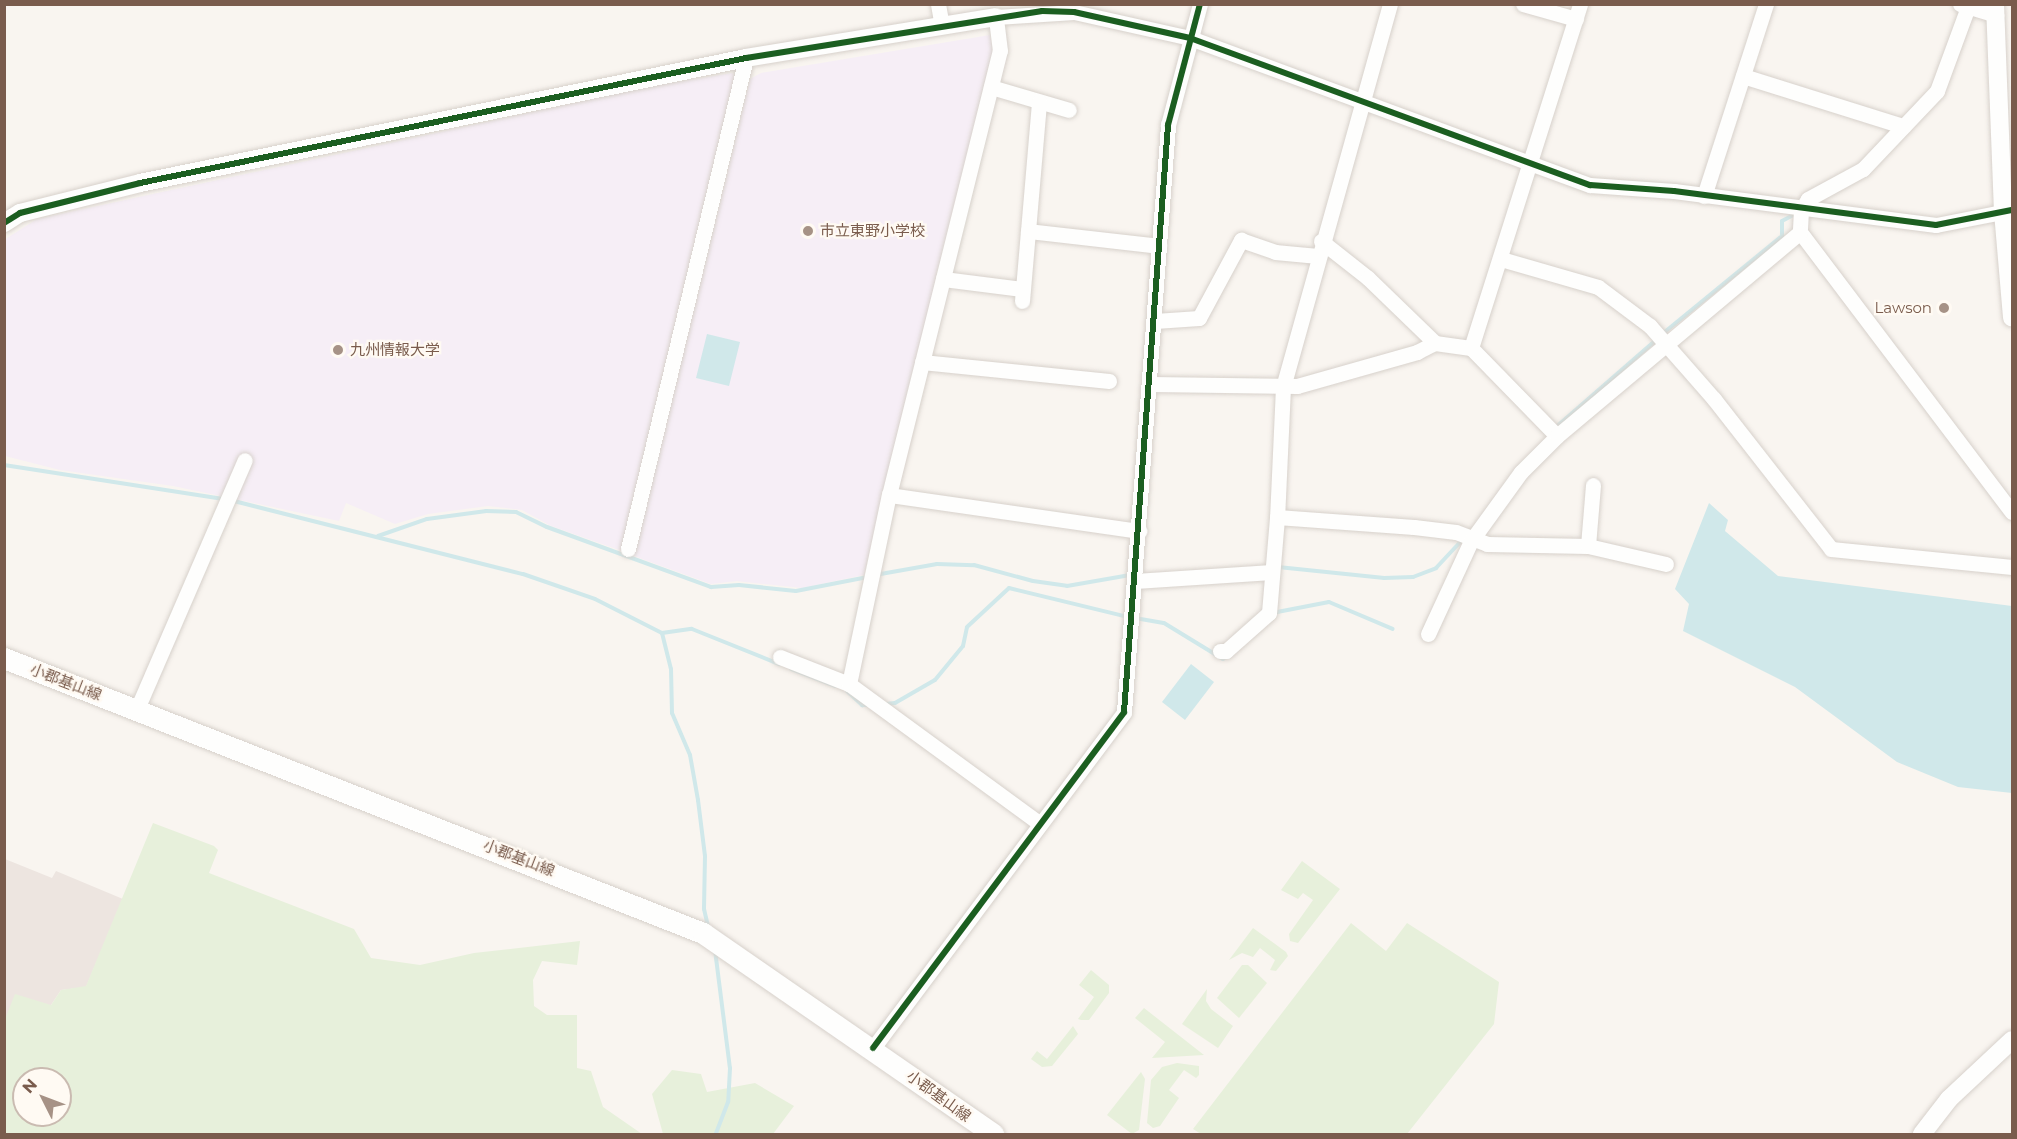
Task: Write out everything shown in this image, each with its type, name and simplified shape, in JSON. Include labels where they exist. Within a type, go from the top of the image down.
[{"type":"main road","name":"小郡基山線","points":[[4,658],[712,938],[873,1048],[993,1134]]},
{"type":"street","points":[[938,4],[942,26]]},
{"type":"street","points":[[873,1048],[1124,712],[1151,384],[1168,125],[1200,4]]},
{"type":"street","points":[[1220,651],[1226,651],[1269,613],[1277,517],[1283,387],[1390,4]]},
{"type":"street","points":[[1471,348],[1532,164],[1578,12],[1523,4]]},
{"type":"street","points":[[1704,196],[1766,4]]},
{"type":"street","points":[[2013,318],[1996,10],[1965,5],[1936,91],[1863,169],[1808,199],[1802,210],[1800,232],[2013,512]]},
{"type":"street","points":[[4,223],[20,213],[140,183],[746,58],[996,18],[1074,12],[1190,38],[1362,99],[1590,185],[1704,196],[1936,225],[2008,211]]},
{"type":"street","points":[[849,684],[889,495],[1000,51],[996,18]]},
{"type":"street","points":[[628,549],[746,58]]},
{"type":"street","points":[[1743,76],[1903,126]]},
{"type":"street","points":[[991,87],[1069,111]]},
{"type":"street","points":[[944,279],[1022,295],[1039,102]]},
{"type":"street","points":[[1028,231],[1159,246]]},
{"type":"street","points":[[1428,634],[1471,541],[1521,472],[1557,436],[1800,232]]},
{"type":"street","points":[[1155,321],[1199,318],[1241,240],[1275,252],[1320,248],[1368,278],[1435,342],[1471,348],[1557,436]]},
{"type":"street","points":[[1501,259],[1598,287],[1617,298],[1667,343],[1831,549],[2013,567]]},
{"type":"street","points":[[1151,384],[1283,387],[1417,352],[1435,342]]},
{"type":"street","points":[[922,362],[1109,381]]},
{"type":"street","points":[[137,710],[245,460]]},
{"type":"street","points":[[1588,546],[1593,485]]},
{"type":"street","points":[[889,495],[1139,531]]},
{"type":"street","points":[[1277,517],[1456,532],[1471,541],[1588,546],[1666,564]]},
{"type":"street","points":[[1135,581],[1272,572]]},
{"type":"street","points":[[780,657],[849,684],[1039,823]]},
{"type":"street","points":[[1922,1134],[1949,1099],[2013,1040]]},
{"type":"shaded area","points":[[990,35],[993,50],[864,575],[802,588],[737,581],[711,584],[634,556],[750,79],[761,73]]},
{"type":"shaded area","name":"九州情報大学","points":[[732,73],[737,78],[622,551],[551,526],[522,510],[488,506],[428,514],[395,524],[346,503],[339,521],[173,486],[60,470],[5,456],[4,240],[37,219],[653,86]]},
{"type":"shaded area","points":[[5,859],[52,878],[56,871],[123,899],[86,987],[61,990],[51,1005],[5,1019]]},
{"type":"green space","points":[[153,823],[214,846],[218,850],[209,873],[354,929],[371,958],[420,965],[474,953],[580,941],[577,965],[542,961],[533,980],[534,1006],[547,1015],[577,1015],[577,1068],[591,1071],[603,1107],[642,1134],[5,1134],[5,1019],[15,994],[51,1005],[61,990],[86,986]]},
{"type":"green space","points":[[1302,861],[1340,889],[1298,943],[1290,941],[1289,934],[1313,900],[1303,893],[1298,899],[1281,890]]},
{"type":"green space","points":[[1351,923],[1386,951],[1407,923],[1499,982],[1494,1024],[1407,1134],[1201,1134],[1193,1129]]},
{"type":"green space","points":[[1253,928],[1286,952],[1288,956],[1276,971],[1270,970],[1275,960],[1260,948],[1253,957],[1242,953],[1229,960]]},
{"type":"green space","points":[[1242,965],[1248,965],[1267,983],[1239,1018],[1217,998]]},
{"type":"green space","points":[[1091,970],[1109,985],[1109,993],[1089,1020],[1081,1020],[1078,1019],[1094,997],[1079,985]]},
{"type":"green space","points":[[1207,989],[1206,1001],[1211,1009],[1233,1026],[1218,1048],[1182,1024]]},
{"type":"green space","points":[[1144,1008],[1204,1055],[1152,1058],[1165,1042],[1135,1018]]},
{"type":"green space","points":[[1073,1026],[1078,1034],[1052,1066],[1042,1067],[1031,1059],[1037,1051],[1047,1059]]},
{"type":"green space","points":[[1177,1063],[1199,1066],[1199,1075],[1196,1078],[1184,1070],[1169,1090],[1179,1098],[1160,1126],[1153,1128],[1147,1123],[1151,1080],[1162,1067]]},
{"type":"green space","points":[[672,1070],[701,1074],[707,1092],[755,1083],[794,1106],[773,1134],[663,1134],[652,1094]]},
{"type":"green space","points":[[1141,1072],[1145,1079],[1139,1130],[1132,1134],[1107,1115]]},
{"type":"water","points":[[707,334],[740,342],[729,386],[696,378]]},
{"type":"water","points":[[1709,503],[1728,520],[1725,531],[1778,576],[2012,606],[2012,793],[1958,787],[1897,762],[1795,687],[1683,631],[1689,604],[1675,589]]},
{"type":"water","points":[[1191,664],[1214,682],[1185,720],[1162,702]]},
{"type":"waterway","points":[[1661,335],[1782,236],[1782,221],[1797,213]]},
{"type":"waterway","points":[[1555,428],[1656,340]]},
{"type":"waterway","points":[[4,465],[223,499]]},
{"type":"waterway","points":[[230,500],[523,574],[595,599],[662,633],[692,629],[779,664]]},
{"type":"waterway","points":[[378,536],[427,519],[486,511],[516,512],[547,527],[711,587],[739,585],[796,591],[868,577]]},
{"type":"waterway","points":[[1278,567],[1384,578],[1413,577],[1436,568],[1463,539]]},
{"type":"waterway","points":[[875,575],[937,564],[974,565],[1033,581],[1067,586],[1130,575]]},
{"type":"waterway","points":[[886,704],[895,703],[935,680],[963,646],[967,627],[1009,588],[1128,617]]},
{"type":"waterway","points":[[1272,613],[1329,602],[1393,629]]},
{"type":"waterway","points":[[1135,618],[1164,623],[1223,659],[1227,655]]},
{"type":"waterway","points":[[662,633],[671,669],[672,713],[690,755],[698,800],[705,856],[704,909],[708,926]]},
{"type":"waterway","points":[[791,669],[835,686]]},
{"type":"waterway","points":[[847,691],[862,705],[870,705]]},
{"type":"waterway","points":[[715,950],[730,1068],[728,1102],[716,1134]]},
{"type":"cycle path","points":[[873,1048],[1124,712],[1168,125],[1200,4]]},
{"type":"cycle path","points":[[4,223],[20,213],[140,183],[746,58],[1042,11],[1074,12],[1190,38],[1590,185],[1674,191],[1936,225],[2012,210]]},
{"type":"place","name":"市立東野小学校","points":[[808,231]]},
{"type":"place","name":"Lawson","points":[[1944,308]]},
{"type":"place","name":"九州情報大学","points":[[338,350]]}]
